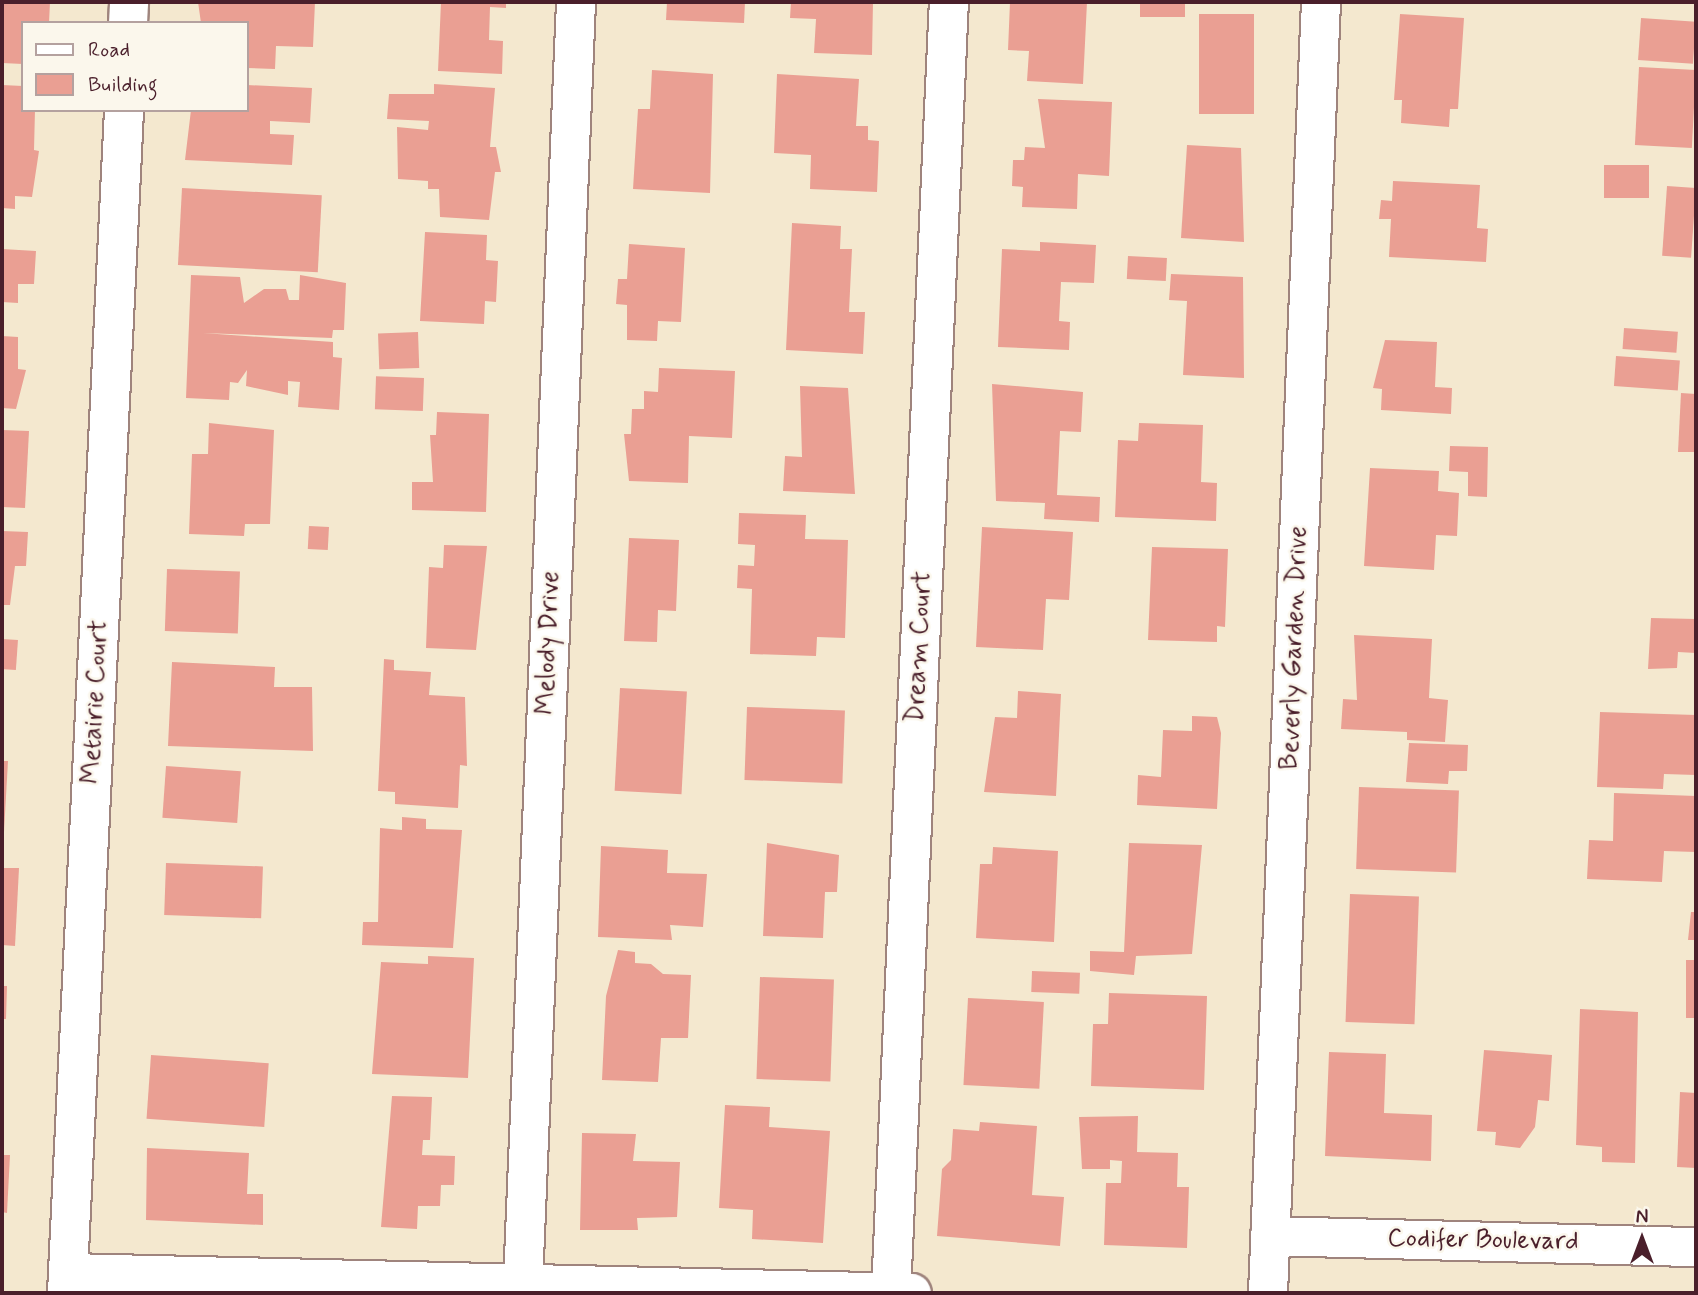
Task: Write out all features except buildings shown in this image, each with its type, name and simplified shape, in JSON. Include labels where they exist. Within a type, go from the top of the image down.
[{"type":"street","points":[[128,21],[129,2]]},
{"type":"street","name":"Melody Drive","points":[[523,1283],[576,2]]},
{"type":"street","name":"Dream Court","points":[[891,1292],[949,2]]},
{"type":"street","name":"Beverly Garden Drive","points":[[1268,1293],[1321,2]]},
{"type":"street","name":"Metairie Court","points":[[68,1283],[124,112]]},
{"type":"street","name":"Codifer Boulevard","points":[[1270,1236],[1696,1247]]},
{"type":"street","points":[[68,1283],[523,1283],[912,1293]]}]
